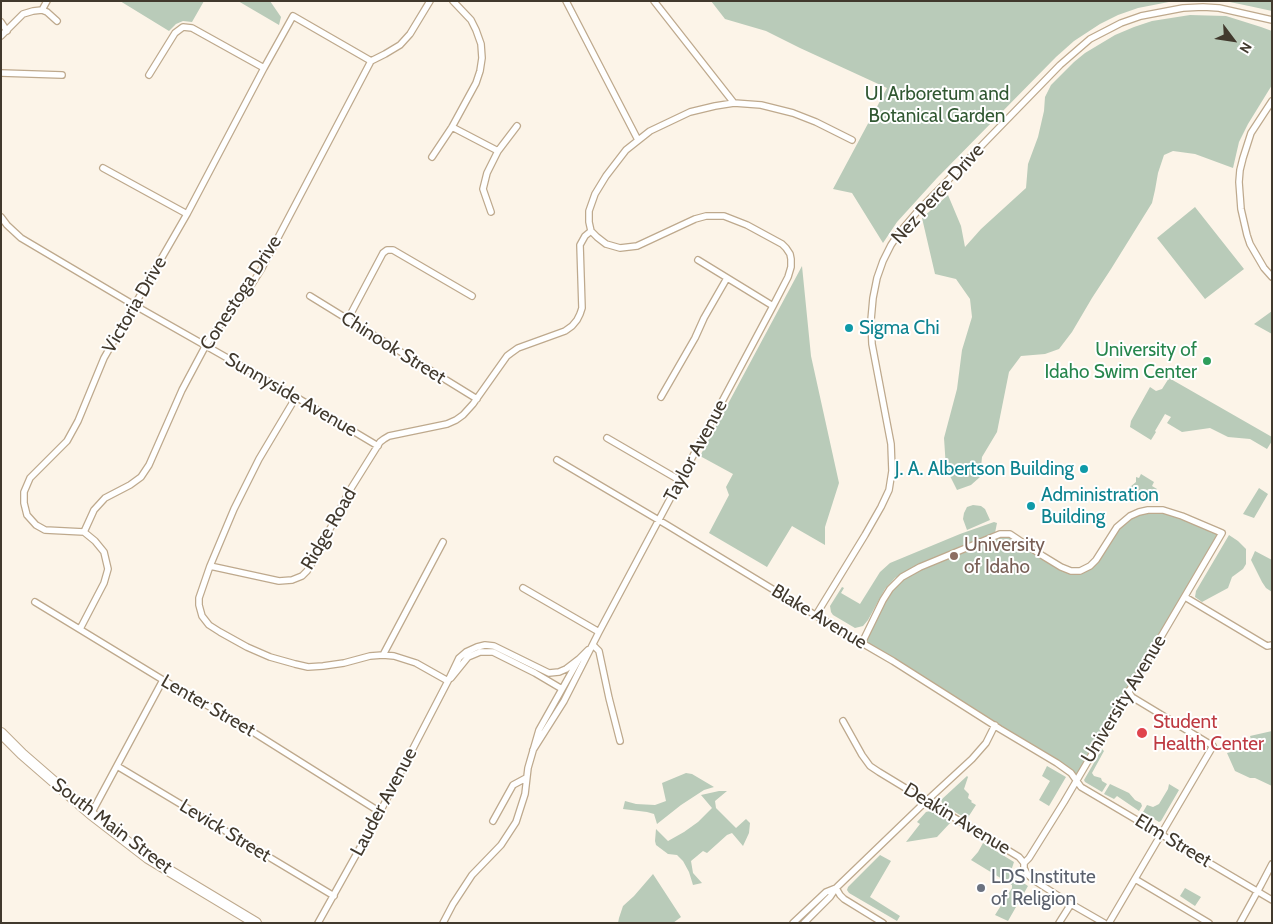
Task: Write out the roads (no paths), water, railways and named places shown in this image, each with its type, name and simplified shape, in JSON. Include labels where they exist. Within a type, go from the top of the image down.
[{"type":"highway","name":"South Main Street","points":[[2,734],[22,754],[91,814],[148,858],[256,923]]},
{"type":"street","points":[[42,10],[47,1]]},
{"type":"street","points":[[371,61],[400,45],[410,34],[430,1]]},
{"type":"street","points":[[432,157],[476,83],[482,58],[476,30],[471,20],[453,1]]},
{"type":"street","points":[[566,1],[638,140]]},
{"type":"street","points":[[654,1],[734,103]]},
{"type":"street","name":"Nez Perce Drive","points":[[816,615],[865,535],[889,490],[892,471],[891,444],[872,344],[871,320],[877,278],[883,261],[899,233],[917,212],[1059,66],[1090,39],[1121,23],[1142,16],[1183,8],[1219,8],[1272,20]]},
{"type":"street","points":[[1,36],[23,14],[33,11],[42,10],[47,12],[57,21]]},
{"type":"street","name":"Victoria Drive","points":[[84,532],[45,530],[36,525],[27,515],[24,492],[30,478],[67,441],[78,421],[104,358],[187,214],[264,68],[294,16],[371,61]]},
{"type":"street","points":[[1,22],[7,31]]},
{"type":"street","points":[[150,75],[175,32],[183,27],[192,28],[264,68]]},
{"type":"street","name":"Conestoga Drive","points":[[84,532],[94,510],[105,498],[130,486],[149,465],[182,390],[206,345],[247,292],[262,268],[371,61]]},
{"type":"street","points":[[1,73],[62,75]]},
{"type":"street","points":[[1272,100],[1249,139],[1241,164],[1239,182],[1241,209],[1250,244],[1264,268],[1272,277]]},
{"type":"street","points":[[591,231],[588,216],[595,194],[626,150],[650,131],[690,112],[734,103],[761,106],[793,113],[852,140]]},
{"type":"street","points":[[452,126],[498,150]]},
{"type":"street","points":[[491,212],[483,189],[487,173],[498,150],[517,126]]},
{"type":"street","points":[[103,168],[187,214]]},
{"type":"street","name":"Taylor Avenue","points":[[533,750],[576,679],[592,645],[773,306],[791,267],[790,254],[777,241],[747,225],[724,216],[706,216],[695,219],[637,246],[628,248],[606,244],[591,231]]},
{"type":"street","name":"Sunnyside Avenue","points":[[1,217],[7,226],[21,238],[378,446]]},
{"type":"street","name":"Ridge Road","points":[[210,566],[279,581],[292,580],[302,576],[316,558],[350,490],[384,439],[389,436],[447,424],[456,420],[477,399],[507,356],[518,348],[565,331],[572,326],[582,308],[580,245],[585,236],[591,231]]},
{"type":"street","points":[[348,319],[383,253],[387,250],[393,250],[472,296]]},
{"type":"street","points":[[698,260],[773,306]]},
{"type":"street","points":[[661,397],[727,278]]},
{"type":"street","name":"Chinook Street","points":[[310,296],[477,399]]},
{"type":"street","points":[[296,397],[259,459],[234,509],[199,598],[202,616],[220,632],[247,647],[281,661],[308,666],[323,666],[370,656],[394,656],[416,663],[448,682]]},
{"type":"street","points":[[606,438],[681,481]]},
{"type":"street","name":"Blake Avenue","points":[[557,460],[996,725],[1071,773],[1075,781]]},
{"type":"street","name":"University Avenue","points":[[862,643],[883,600],[890,589],[902,577],[920,567],[1000,534],[1010,534],[1061,567],[1071,571],[1080,571],[1090,566],[1096,560],[1117,527],[1130,516],[1139,512],[1163,510],[1182,516],[1222,534],[1043,835],[1024,863]]},
{"type":"street","points":[[80,629],[104,583],[108,569],[104,552],[95,540],[84,532]]},
{"type":"street","points":[[383,655],[443,542]]},
{"type":"street","points":[[523,588],[599,632]]},
{"type":"street","points":[[1185,597],[1267,646],[1272,645]]},
{"type":"street","name":"Lenter Street","points":[[35,602],[163,680],[245,727],[380,812]]},
{"type":"street","name":"Lauder Avenue","points":[[318,923],[380,812],[459,658],[477,647],[485,645],[494,646],[549,673],[566,669],[579,659]]},
{"type":"street","points":[[592,645],[599,651],[620,741]]},
{"type":"street","name":"Taylor Avenue","points":[[443,923],[472,875],[501,845],[514,828],[523,802],[526,778],[539,730],[579,659],[592,645]]},
{"type":"street","name":"Lauder Avenue","points":[[448,682],[468,657],[480,652],[493,652],[562,688]]},
{"type":"street","name":"Taylor Avenue","points":[[562,688],[572,684],[576,679]]},
{"type":"street","points":[[91,814],[163,680]]},
{"type":"street","points":[[1109,923],[1213,746],[1132,697],[1128,691]]},
{"type":"street","name":"Deakin Avenue","points":[[843,721],[870,766],[1019,856],[1024,863],[1027,874],[1035,881],[1104,923]]},
{"type":"street","points":[[804,923],[830,898],[836,888],[977,753],[986,743],[996,725]]},
{"type":"street","name":"Levick Street","points":[[117,766],[334,896]]},
{"type":"street","points":[[493,821],[513,785],[526,778]]},
{"type":"street","name":"Elm Street","points":[[1075,781],[1081,787],[1272,900]]},
{"type":"street","points":[[1240,923],[1272,864]]},
{"type":"street","points":[[1135,879],[1208,923]]},
{"type":"street","points":[[793,923],[826,892],[836,888]]},
{"type":"street","points":[[836,888],[844,900],[883,923]]},
{"type":"street","points":[[1059,923],[1070,904]]},
{"type":"place","name":"Sigma Chi","points":[[849,328]]},
{"type":"place","name":"University of Idaho Swim Center","points":[[1207,361]]},
{"type":"place","name":"J. A. Albertson Building","points":[[1084,469]]},
{"type":"place","name":"Administration Building","points":[[1031,506]]},
{"type":"place","name":"University of Idaho","points":[[954,556]]},
{"type":"place","name":"Student Health Center","points":[[1142,733]]},
{"type":"place","name":"LDS Institute of Religion","points":[[981,888]]},
{"type":"park label","name":"UI Arboretum and Botanical Garden","points":[[937,105]]}]
